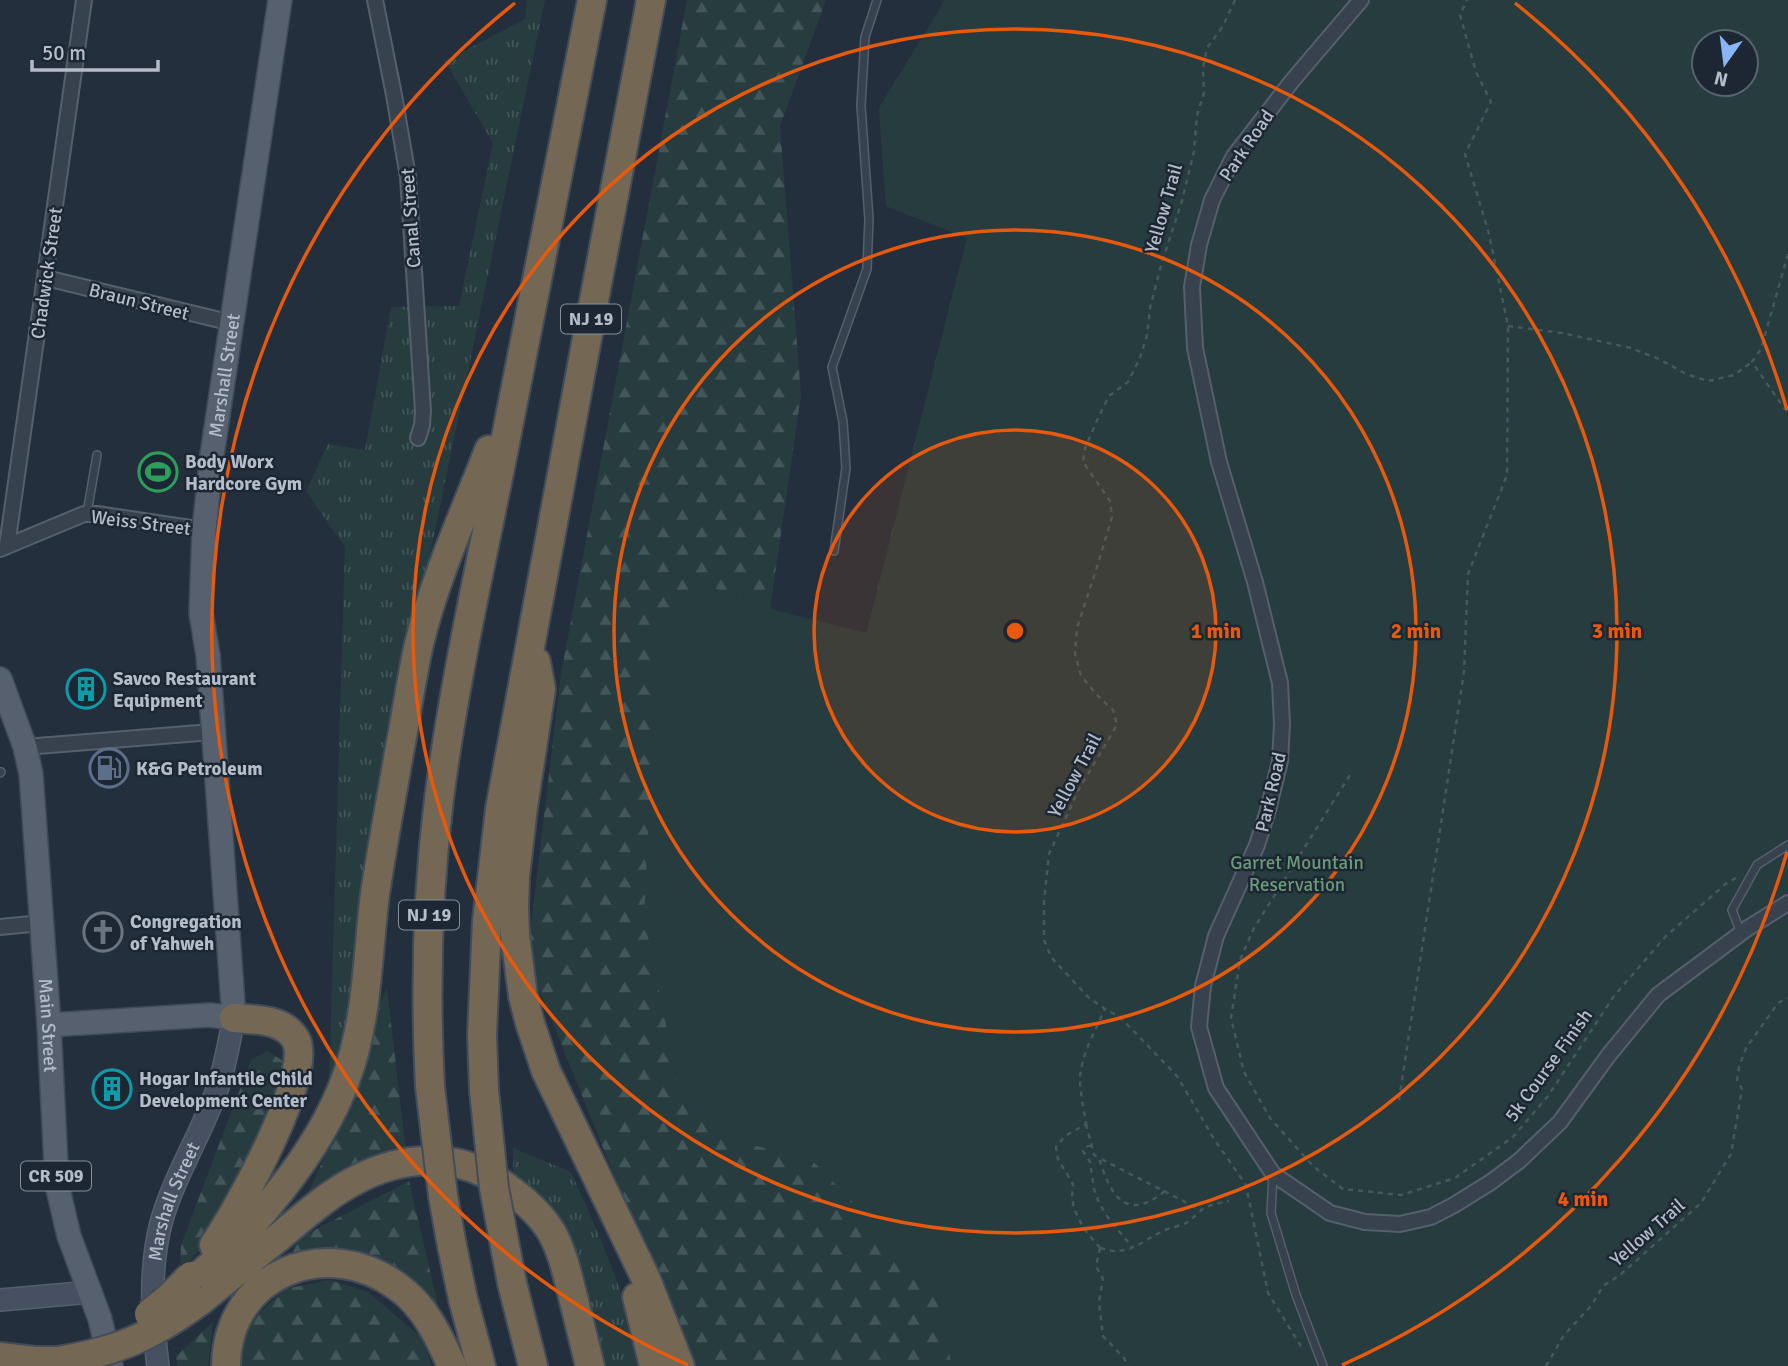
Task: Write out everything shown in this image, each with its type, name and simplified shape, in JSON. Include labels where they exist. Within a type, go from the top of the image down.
[{"type":"highway","name":"NJ 19","points":[[481,1366],[452,1246],[435,1140],[427,1034],[429,916],[439,802],[457,688],[592,0]]},
{"type":"highway","name":"NJ 19","points":[[533,1366],[512,1283],[494,1188],[484,1090],[482,1035],[487,920],[500,809],[651,0]]},
{"type":"highway","points":[[195,1286],[280,1189],[309,1150],[345,1083],[354,1057],[364,1006],[382,850],[420,643],[436,587],[517,379]]},
{"type":"highway","points":[[531,638],[541,689],[523,807],[514,906],[519,968],[530,1023],[556,1094],[646,1279],[680,1366]]},
{"type":"highway","points":[[0,1357],[35,1361],[108,1351],[132,1342],[179,1316],[252,1181],[276,1129],[298,1066],[298,1042],[284,1027],[271,1021],[234,1018]]},
{"type":"highway","points":[[58,1357],[105,1338],[149,1314],[355,1180],[395,1165],[417,1161],[447,1161],[493,1177],[527,1203],[551,1232],[563,1259],[590,1366]]},
{"type":"highway","points":[[589,1161],[619,1237],[654,1366]]},
{"type":"highway","points":[[226,1366],[234,1325],[251,1298],[276,1276],[290,1269],[323,1263],[340,1263],[373,1271],[400,1288],[422,1309],[452,1366]]},
{"type":"main road","name":"Marshall Street","points":[[234,1018],[208,655],[201,613],[204,530],[212,455],[280,0]]},
{"type":"main road","name":"Main Street","points":[[0,680],[25,747],[34,800],[57,1185],[69,1236],[100,1319],[111,1366]]},
{"type":"main road","points":[[49,1025],[210,1015],[234,1018]]},
{"type":"street","name":"Chadwick Street","points":[[3,547],[46,278],[84,0]]},
{"type":"street","name":"Canal Street","points":[[375,0],[408,177],[423,411],[418,438]]},
{"type":"street","name":"Park Road","points":[[1361,0],[1292,81],[1234,156],[1212,200],[1199,245],[1192,287],[1195,348],[1199,368],[1219,462],[1271,642],[1280,683],[1282,724],[1280,761],[1268,810],[1257,845],[1216,936],[1203,986],[1199,1027],[1216,1087],[1273,1174],[1330,1213],[1365,1222],[1400,1224],[1431,1217],[1491,1182],[1519,1161],[1560,1122],[1608,1056],[1658,995],[1741,933],[1788,903]]},
{"type":"street","name":"Braun Street","points":[[46,278],[232,323]]},
{"type":"street","name":"Weiss Street","points":[[3,547],[87,514],[204,530]]},
{"type":"street","points":[[25,747],[212,732]]},
{"type":"street","points":[[0,926],[41,923]]},
{"type":"street","name":"Marshall Street","points":[[158,1366],[151,1297],[158,1240],[166,1207],[214,1100],[228,1054],[234,1018]]},
{"type":"street","points":[[0,1300],[91,1292]]},
{"type":"lane","points":[[834,551],[846,468],[843,422],[832,367],[867,269],[869,219],[862,106],[865,37],[877,0]]},
{"type":"lane","points":[[87,514],[97,455]]},
{"type":"lane","points":[[1741,933],[1732,910],[1757,865],[1788,845]]},
{"type":"lane","points":[[1273,1174],[1271,1213],[1296,1295],[1323,1366]]},
{"type":"path","name":"Yellow Trail","points":[[1235,0],[1223,26],[1207,48],[1203,68],[1204,93],[1197,115],[1194,151],[1150,308],[1147,335],[1140,358],[1128,382],[1109,396],[1085,448],[1083,462],[1110,501],[1112,517],[1077,628],[1075,654],[1082,676],[1114,710],[1117,725],[1079,789],[1049,854],[1044,901],[1044,940],[1051,957],[1088,997],[1119,1016],[1177,1076],[1214,1139],[1246,1185],[1268,1293],[1307,1356]]},
{"type":"path","points":[[1399,1100],[1464,672],[1468,574],[1507,475],[1508,326],[1489,234],[1465,154],[1491,102],[1476,72],[1460,15],[1467,0]]},
{"type":"path","points":[[1508,326],[1562,332],[1631,348],[1686,374],[1708,381],[1734,374],[1752,362],[1761,349],[1788,254]]},
{"type":"path","points":[[1752,362],[1788,411]]},
{"type":"path","name":"5k Course Finish","points":[[1350,775],[1254,928],[1240,960],[1231,1018],[1244,1072],[1270,1118],[1313,1166],[1343,1189],[1401,1195],[1455,1178],[1513,1137],[1548,1096],[1614,996],[1666,936],[1728,882],[1757,865]]},
{"type":"path","name":"Yellow Trail","points":[[1546,1366],[1563,1335],[1591,1306],[1603,1286],[1620,1275],[1701,1203],[1731,1154],[1742,1089],[1737,1080],[1746,1048],[1779,1003],[1788,998]]},
{"type":"path","points":[[1105,1009],[1090,1043],[1080,1080],[1086,1124],[1094,1155],[1201,1210]]},
{"type":"path","points":[[1086,1124],[1065,1136],[1056,1147],[1058,1158],[1073,1184],[1074,1209],[1084,1229],[1100,1248],[1122,1252],[1133,1248],[1184,1224],[1201,1210],[1229,1201]]},
{"type":"path","points":[[1091,1145],[1083,1151],[1090,1162],[1099,1203],[1133,1248]]},
{"type":"path","points":[[1099,1157],[1110,1187],[1128,1204],[1138,1206],[1148,1203],[1164,1191]]},
{"type":"path","points":[[1100,1248],[1096,1266],[1102,1279],[1099,1303],[1103,1336],[1128,1366]]},
{"type":"green space","points":[[527,0],[545,0],[426,574],[417,596],[357,924],[348,1024],[329,1085],[345,547],[306,491],[328,444],[365,450],[391,307],[459,306],[493,143],[445,61],[525,19]]},
{"type":"green space","name":"Garret Mountain Reservation","points":[[687,0],[826,0],[780,126],[801,395],[770,609],[866,634],[967,238],[886,206],[879,108],[945,0],[1788,0],[1788,1366],[691,1366],[527,959],[561,674]]},
{"type":"green space","name":"Garret Mountain Reservation","points":[[945,0],[1788,0],[1788,1366],[952,1366],[934,1286],[809,1157],[722,1139],[679,1088],[644,917],[658,633],[698,582],[770,609],[867,633],[967,238],[886,206],[879,108]]},
{"type":"green space","points":[[387,989],[406,1152],[307,1196],[357,1084],[376,1009]]},
{"type":"green space","points":[[267,1051],[285,1062],[268,1123],[225,1219],[180,1273],[181,1245],[251,1060]]},
{"type":"green space","points":[[513,1148],[571,1172],[621,1291],[641,1366],[601,1366],[563,1229],[513,1186]]},
{"type":"green space","points":[[409,1181],[441,1318],[365,1254],[291,1257],[297,1239]]},
{"type":"green space","points":[[330,1280],[368,1292],[421,1337],[432,1366],[234,1366],[250,1322],[285,1289]]},
{"type":"green space","points":[[213,1322],[208,1366],[177,1366],[176,1356]]},
{"type":"place","name":"Body Worx Hardcore Gym","points":[[158,472]]},
{"type":"place","name":"Savco Restaurant Equipment","points":[[86,689]]},
{"type":"place","name":"K&G Petroleum","points":[[109,768]]},
{"type":"place","name":"Congregation of Yahweh","points":[[103,932]]},
{"type":"place","name":"Hogar Infantile Child Development Center","points":[[112,1089]]}]
